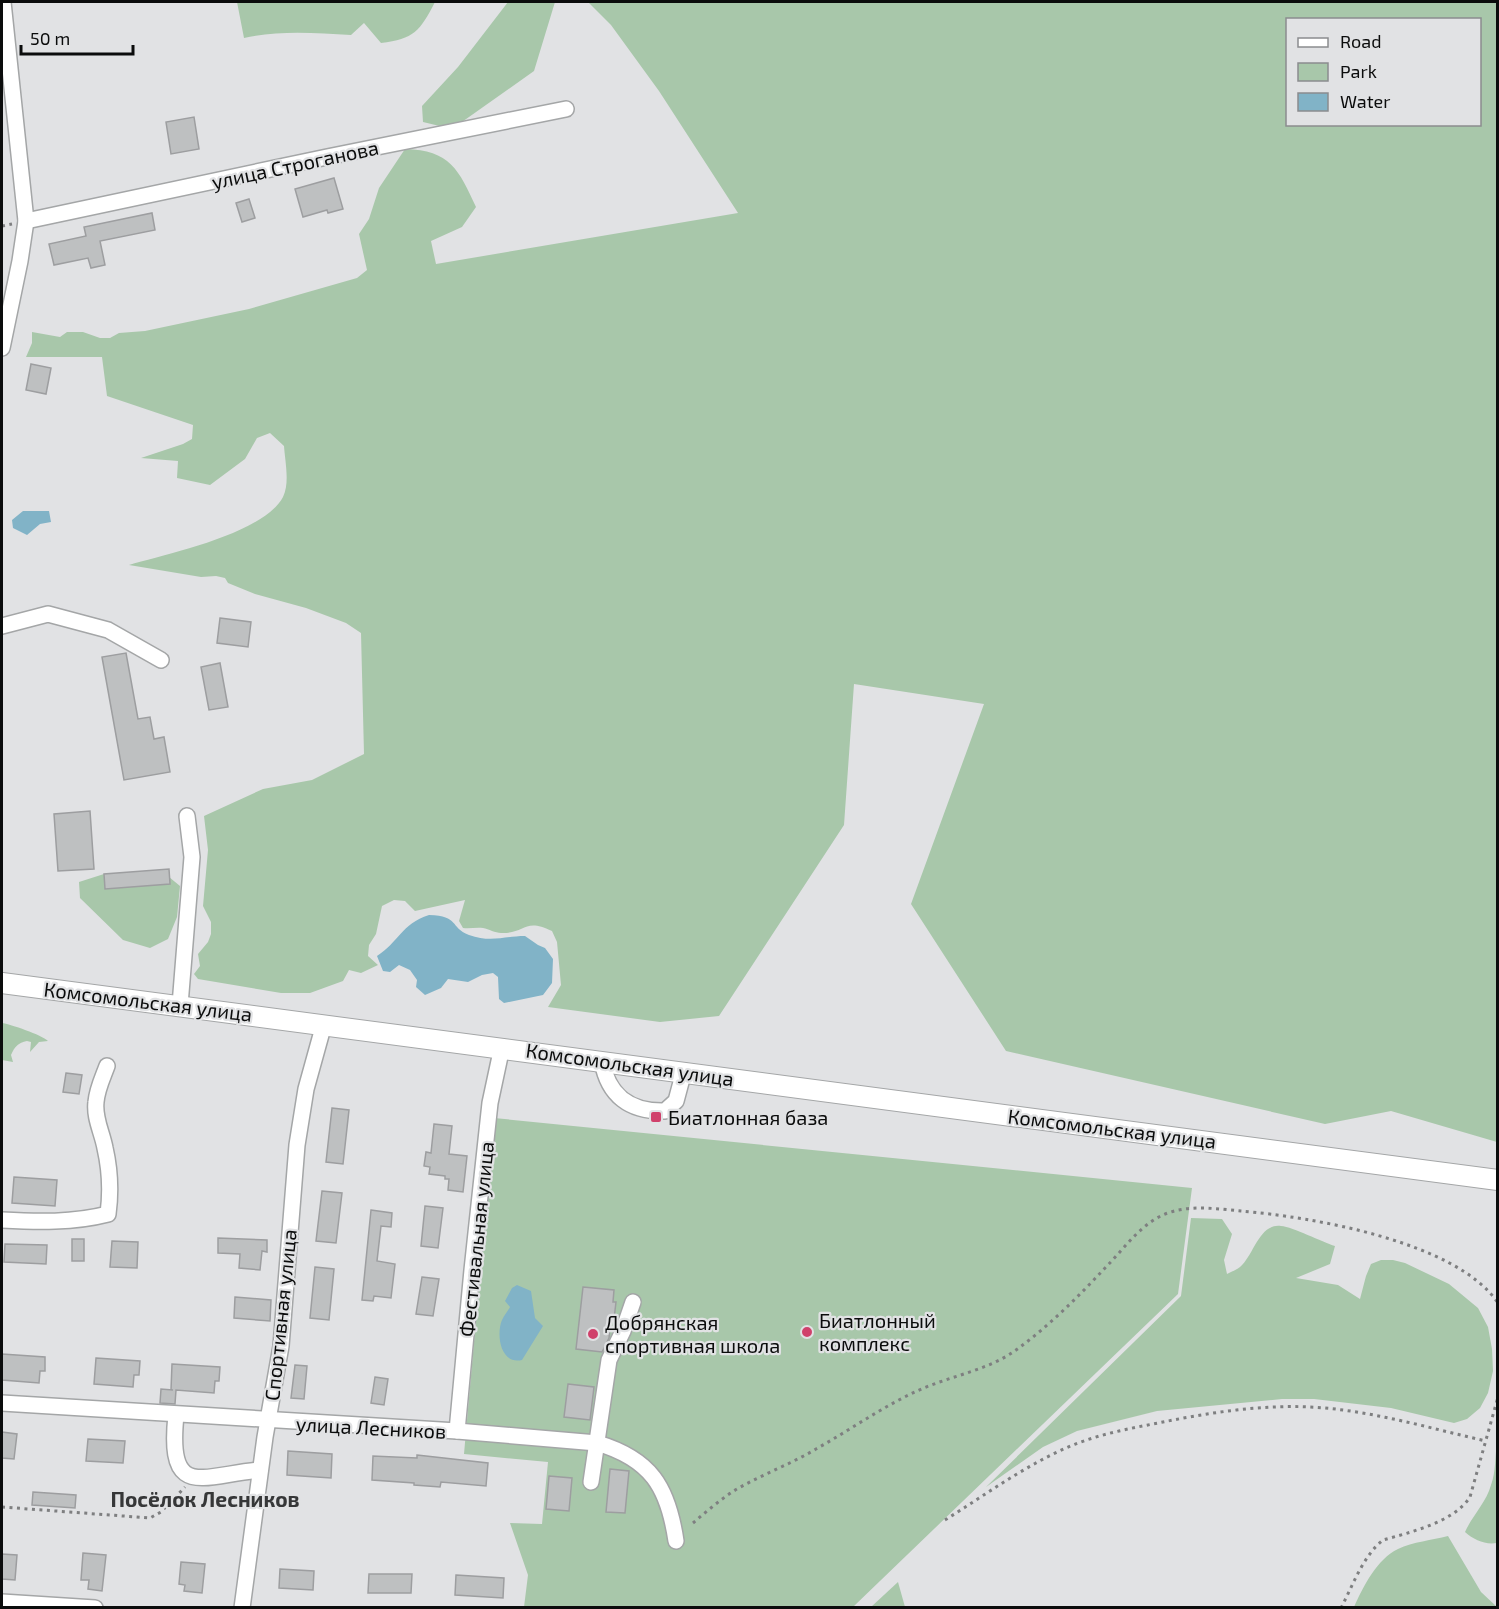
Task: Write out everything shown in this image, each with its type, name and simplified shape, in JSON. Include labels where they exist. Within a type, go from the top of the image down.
[{"type":"main road","name":"Комсомольская улица","points":[[2,983],[602,1060],[1497,1180]]},
{"type":"street","points":[[2,348],[26,221],[3,2]]},
{"type":"street","name":"улица Строганова","points":[[26,221],[566,109]]},
{"type":"street","points":[[2,626],[48,614],[108,630],[161,660]]},
{"type":"street","points":[[180,1005],[192,866],[187,816]]},
{"type":"street","name":"Спортивная улица","points":[[242,1608],[260,1470],[280,1346],[297,1146],[306,1089],[324,1024]]},
{"type":"street","name":"Фестивальная улица","points":[[457,1431],[490,1103],[502,1047]]},
{"type":"street","points":[[602,1060],[607,1078],[616,1094],[636,1108],[657,1111],[665,1111],[676,1101],[684,1071]]},
{"type":"street","points":[[2,1220],[54,1221],[85,1219],[108,1214],[108,1168],[95,1110],[99,1087],[107,1066]]},
{"type":"street","points":[[591,1482],[609,1360],[623,1331],[633,1302]]},
{"type":"street","name":"улица Лесников","points":[[2,1403],[457,1431],[597,1443],[633,1458],[647,1470],[667,1500],[676,1541]]},
{"type":"street","points":[[176,1415],[174,1454],[180,1467],[194,1478],[213,1478],[260,1470]]},
{"type":"street","points":[[2,1602],[95,1608]]},
{"type":"path","points":[[693,1523],[737,1489],[766,1473],[791,1464],[918,1390],[1014,1352],[1052,1320],[1104,1270],[1140,1231],[1153,1220],[1178,1210],[1215,1208],[1292,1216],[1388,1238],[1445,1261],[1482,1286],[1497,1303]]},
{"type":"path","points":[[1341,1608],[1363,1565],[1383,1540],[1452,1516],[1464,1507],[1470,1497],[1497,1397]]},
{"type":"path","points":[[945,1520],[1014,1476],[1067,1447],[1122,1430],[1188,1417],[1277,1406],[1325,1408],[1393,1419],[1486,1440]]},
{"type":"path","points":[[2,1507],[150,1518],[161,1512],[194,1478]]},
{"type":"green space","points":[[237,2],[435,2],[415,32],[401,39],[381,43],[364,23],[351,35],[284,33],[244,38]]},
{"type":"green space","points":[[508,2],[555,2],[534,71],[452,129],[423,122],[422,106],[458,67]]},
{"type":"green space","points":[[588,2],[1497,2],[1497,1142],[1391,1111],[1325,1124],[1006,1051],[911,904],[984,704],[854,684],[844,825],[719,1016],[660,1022],[548,1007],[561,985],[557,942],[552,931],[536,926],[509,933],[483,928],[463,928],[459,921],[465,900],[415,911],[405,901],[394,900],[382,906],[376,934],[369,945],[368,956],[378,965],[361,973],[349,970],[343,981],[310,993],[281,993],[198,979],[194,974],[200,966],[198,954],[208,942],[211,934],[211,922],[203,906],[208,850],[204,816],[263,789],[312,780],[364,754],[361,633],[346,623],[306,608],[255,594],[228,583],[225,578],[201,577],[129,565],[213,541],[256,522],[272,510],[285,491],[284,446],[270,433],[257,438],[245,459],[210,485],[177,478],[178,461],[141,458],[192,439],[193,425],[107,396],[102,357],[26,357],[32,343],[32,332],[60,337],[67,332],[83,332],[100,338],[110,338],[119,333],[145,331],[249,309],[357,278],[367,270],[359,234],[369,219],[379,188],[405,149],[433,153],[451,164],[464,182],[476,207],[462,227],[431,241],[436,264],[738,213],[659,91],[611,25]]},
{"type":"green space","points":[[104,874],[105,889],[169,877],[180,886],[177,917],[168,939],[150,948],[123,940],[80,898],[79,882]]},
{"type":"green space","points":[[2,1023],[26,1030],[48,1041],[39,1042],[30,1052],[31,1042],[21,1043],[15,1047],[11,1055],[13,1062],[2,1060]]},
{"type":"green space","name":"Биатлонный комплекс","points":[[494,1118],[1192,1188],[1178,1294],[853,1607],[524,1607],[528,1575],[510,1523],[542,1524],[548,1462],[464,1454]]},
{"type":"green space","points":[[1191,1218],[1222,1219],[1232,1234],[1224,1260],[1227,1274],[1245,1262],[1267,1229],[1281,1226],[1335,1246],[1330,1264],[1296,1278],[1338,1285],[1360,1299],[1371,1264],[1381,1260],[1393,1260],[1405,1263],[1449,1284],[1478,1308],[1488,1327],[1493,1371],[1488,1393],[1480,1408],[1467,1419],[1454,1423],[1391,1408],[1314,1399],[1282,1399],[1157,1411],[1077,1431],[1043,1447],[986,1487],[1181,1296]]},
{"type":"green space","points":[[1497,1442],[1497,1543],[1484,1543],[1465,1532],[1489,1492],[1494,1475]]},
{"type":"green space","points":[[1448,1536],[1481,1592],[1497,1607],[1354,1607],[1377,1566],[1390,1554],[1410,1545]]},
{"type":"green space","points":[[898,1582],[905,1607],[871,1607]]},
{"type":"water","points":[[23,511],[49,511],[51,522],[40,524],[27,535],[13,528],[12,520]]},
{"type":"water","points":[[429,915],[446,917],[463,932],[477,937],[491,939],[525,936],[545,948],[553,959],[552,983],[543,995],[504,1003],[499,999],[498,977],[493,973],[482,975],[468,982],[448,979],[441,988],[425,995],[416,987],[417,980],[410,970],[399,965],[390,972],[383,971],[377,956],[412,923]]},
{"type":"water","points":[[517,1285],[531,1291],[535,1318],[543,1326],[522,1360],[509,1358],[504,1353],[500,1340],[500,1326],[510,1307],[505,1301],[512,1288]]},
{"type":"building","points":[[194,117],[199,149],[171,154],[166,122]]},
{"type":"building","points":[[334,178],[343,209],[328,213],[327,210],[303,217],[295,189]]},
{"type":"building","points":[[249,199],[255,218],[242,222],[236,203]]},
{"type":"building","points":[[152,213],[155,230],[100,241],[105,265],[91,268],[88,258],[54,265],[49,244],[86,236],[84,227]]},
{"type":"building","points":[[31,364],[51,368],[46,394],[26,390]]},
{"type":"building","points":[[220,618],[251,622],[248,647],[217,643]]},
{"type":"building","points":[[126,653],[138,719],[150,717],[154,739],[164,737],[170,772],[124,780],[102,657]]},
{"type":"building","points":[[220,663],[228,707],[209,710],[201,667]]},
{"type":"building","points":[[90,811],[94,869],[58,871],[54,814]]},
{"type":"building","points":[[169,869],[170,884],[105,889],[104,874]]},
{"type":"building","points":[[66,1073],[82,1075],[79,1094],[63,1092]]},
{"type":"building","points":[[332,1108],[349,1110],[343,1164],[326,1162]]},
{"type":"building","points":[[434,1124],[452,1126],[449,1154],[467,1156],[463,1192],[448,1190],[449,1179],[445,1179],[445,1176],[429,1174],[430,1167],[424,1166],[426,1152],[431,1153]]},
{"type":"building","points":[[14,1177],[57,1180],[55,1206],[12,1203]]},
{"type":"building","points":[[322,1191],[342,1193],[336,1243],[316,1241]]},
{"type":"building","points":[[425,1206],[443,1208],[438,1248],[421,1246]]},
{"type":"building","points":[[371,1210],[392,1213],[391,1227],[381,1226],[377,1261],[395,1264],[391,1298],[374,1296],[373,1301],[362,1300]]},
{"type":"building","points":[[218,1238],[267,1240],[267,1252],[262,1251],[260,1270],[239,1268],[240,1254],[218,1253]]},
{"type":"building","points":[[72,1239],[84,1239],[84,1261],[72,1261]]},
{"type":"building","points":[[112,1241],[138,1242],[137,1268],[110,1267]]},
{"type":"building","points":[[5,1244],[47,1245],[46,1264],[4,1262]]},
{"type":"building","points":[[315,1267],[334,1269],[329,1320],[310,1318]]},
{"type":"building","points":[[422,1277],[439,1279],[433,1316],[416,1314]]},
{"type":"building","name":"Добрянская спортивная школа","points":[[583,1287],[614,1290],[613,1302],[616,1302],[614,1319],[611,1319],[609,1338],[602,1352],[576,1349]]},
{"type":"building","points":[[235,1297],[271,1300],[270,1321],[234,1318]]},
{"type":"building","points":[[2,1354],[45,1357],[45,1371],[40,1371],[39,1383],[2,1380]]},
{"type":"building","points":[[96,1358],[140,1361],[139,1375],[134,1375],[133,1387],[94,1384]]},
{"type":"building","points":[[172,1364],[220,1367],[219,1381],[215,1381],[214,1393],[176,1390],[175,1404],[160,1403],[161,1389],[171,1390]]},
{"type":"building","points":[[295,1365],[307,1366],[304,1399],[291,1398]]},
{"type":"building","points":[[375,1377],[388,1379],[384,1405],[371,1403]]},
{"type":"building","points":[[568,1384],[594,1387],[590,1420],[564,1417]]},
{"type":"building","points":[[2,1432],[17,1434],[14,1459],[2,1458]]},
{"type":"building","points":[[88,1439],[125,1441],[123,1463],[86,1461]]},
{"type":"building","points":[[288,1451],[332,1454],[331,1478],[287,1475]]},
{"type":"building","points":[[417,1455],[488,1463],[486,1486],[441,1482],[440,1487],[372,1480],[373,1456],[417,1458]]},
{"type":"building","points":[[610,1469],[629,1471],[625,1513],[606,1512]]},
{"type":"building","points":[[549,1476],[572,1478],[569,1511],[546,1509]]},
{"type":"building","points":[[33,1492],[76,1495],[75,1508],[32,1505]]},
{"type":"building","points":[[83,1553],[106,1555],[102,1591],[88,1589],[89,1580],[81,1580]]},
{"type":"building","points":[[2,1554],[17,1555],[15,1580],[2,1579]]},
{"type":"building","points":[[181,1562],[205,1564],[202,1593],[184,1591],[185,1585],[179,1584]]},
{"type":"building","points":[[280,1569],[314,1571],[313,1590],[279,1588]]},
{"type":"building","points":[[369,1574],[412,1574],[411,1593],[368,1593]]},
{"type":"building","points":[[456,1575],[504,1578],[503,1598],[455,1595]]},
{"type":"place","name":"Биатлонная база","points":[[656,1117]]},
{"type":"place","name":"Биатлонный комплекс","points":[[807,1332]]},
{"type":"place","name":"Добрянская спортивная школа","points":[[593,1334]]},
{"type":"district","name":"Посёлок Лесников","points":[[205,1498]]}]
